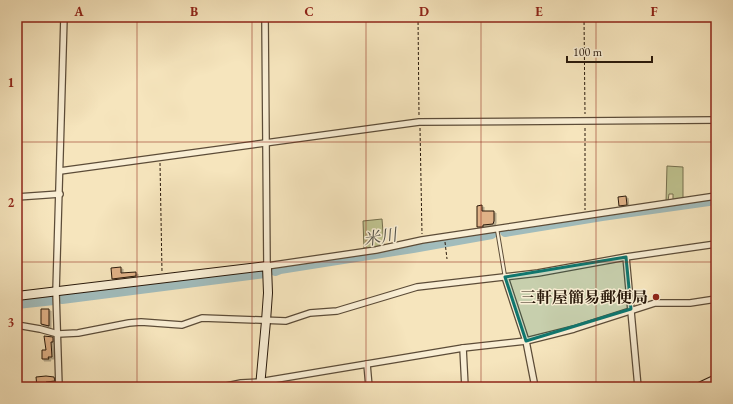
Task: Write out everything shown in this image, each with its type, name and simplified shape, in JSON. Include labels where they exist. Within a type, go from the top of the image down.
[{"type":"street","points":[[59,387],[56,292],[64,17]]},
{"type":"street","points":[[260,384],[268,293],[265,142],[265,17]]},
{"type":"street","points":[[60,171],[419,122],[716,120]]},
{"type":"street","points":[[17,197],[60,194]]},
{"type":"street","points":[[17,296],[267,266],[376,250],[422,240],[716,196]]},
{"type":"street","points":[[17,325],[58,334],[78,333],[128,323],[141,322],[182,325],[202,318],[286,321],[310,313],[337,311],[417,287],[538,273],[626,257],[716,244]]},
{"type":"street","points":[[626,257],[638,387]]},
{"type":"street","points":[[506,277],[526,341],[535,387]]},
{"type":"street","points":[[222,387],[241,383],[260,384],[462,348],[526,341],[574,329],[631,309],[655,303],[690,303],[716,299]]},
{"type":"street","points":[[462,348],[465,387]]},
{"type":"street","points":[[367,364],[369,387]]},
{"type":"street","points":[[699,387],[716,379]]},
{"type":"lane","points":[[497,229],[506,277]]},
{"type":"path","points":[[418,17],[422,240]]},
{"type":"path","points":[[584,17],[585,215]]},
{"type":"path","points":[[160,157],[162,278]]},
{"type":"path","points":[[445,244],[447,259]]},
{"type":"highlighted area","points":[[626,257],[631,309],[526,341],[505,277]]},
{"type":"green space","points":[[667,166],[683,167],[683,198],[673,200],[673,194],[669,194],[668,201],[666,202]]},
{"type":"green space","points":[[382,219],[384,246],[364,249],[363,221]]},
{"type":"building","points":[[626,196],[627,205],[619,206],[618,197]]},
{"type":"building","points":[[482,205],[482,211],[494,211],[494,221],[493,224],[477,227],[477,206]]},
{"type":"building","points":[[121,267],[121,273],[136,272],[136,276],[112,279],[111,268]]},
{"type":"building","points":[[41,309],[49,309],[49,326],[41,324]]},
{"type":"building","points":[[44,336],[53,337],[53,342],[51,342],[52,357],[48,357],[49,359],[42,359],[42,350],[46,350]]},
{"type":"building","points":[[36,377],[54,377],[55,381],[46,382],[47,387],[37,387]]},
{"type":"waterway","name":"米川","points":[[505,232],[602,216],[716,200]]},
{"type":"waterway","name":"米川","points":[[275,271],[492,234]]},
{"type":"waterway","name":"米川","points":[[62,299],[265,273]]},
{"type":"waterway","name":"米川","points":[[17,304],[54,300]]},
{"type":"place","name":"三軒屋簡易郵便局","points":[[656,297]]}]
